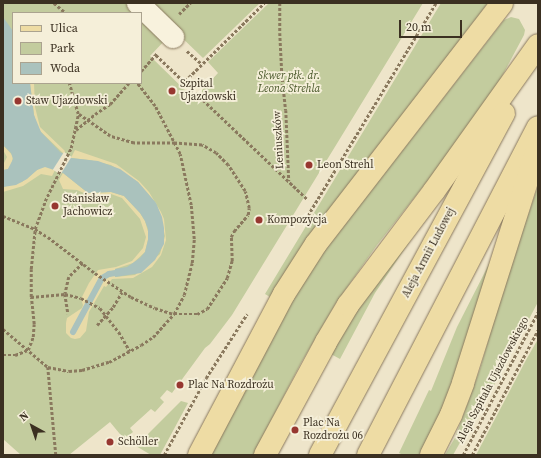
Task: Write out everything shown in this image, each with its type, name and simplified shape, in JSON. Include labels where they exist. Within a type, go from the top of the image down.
[{"type":"main road","points":[[199,455],[284,294],[316,244],[502,3]]},
{"type":"main road","points":[[265,455],[322,348],[348,305],[434,191],[538,45]]},
{"type":"main road","name":"Aleja Armii Ludowej","points":[[320,455],[538,50]]},
{"type":"main road","points":[[368,455],[538,127]]},
{"type":"main road","points":[[431,455],[451,415],[464,383],[538,146]]},
{"type":"street","points":[[138,3],[173,37]]},
{"type":"path","points":[[54,3],[65,12]]},
{"type":"path","points":[[185,81],[264,3]]},
{"type":"path","name":"Leniuszków","points":[[280,3],[280,53],[286,110],[289,181]]},
{"type":"path","points":[[142,70],[156,55],[185,81],[308,200]]},
{"type":"path","points":[[3,355],[15,355],[28,350],[33,337],[34,324],[31,297],[31,269],[35,229],[45,201],[72,148],[78,114],[69,84]]},
{"type":"path","points":[[76,130],[110,104],[128,84]]},
{"type":"path","points":[[3,329],[48,367],[69,371],[82,370],[109,362],[130,352],[153,337],[174,314],[184,295],[189,281],[194,246],[188,191],[182,162],[175,143],[155,106],[138,84]]},
{"type":"path","points":[[3,216],[35,229],[60,245],[122,292],[155,308],[174,314],[197,314],[211,304],[230,271],[233,256],[231,237],[234,231],[248,215],[248,199],[239,180],[220,156],[202,145],[175,143],[134,143],[122,141],[102,132],[78,114]]},
{"type":"path","points":[[68,314],[65,294],[69,277],[83,263]]},
{"type":"path","points":[[97,325],[113,307],[122,292]]},
{"type":"path","points":[[31,297],[65,294],[81,298],[94,304],[100,308],[119,332],[130,352]]},
{"type":"path","name":"Aleja Szpitala Ujazdowskiego","points":[[463,455],[538,312]]},
{"type":"path","points":[[472,455],[538,330]]},
{"type":"path","points":[[48,367],[56,455]]},
{"type":"green space","name":"Skwer płk. dr. Leona Strehla","points":[[3,3],[130,3],[139,12],[12,12],[12,84],[142,84],[142,15],[167,38],[150,56],[194,99],[218,73],[208,62],[269,3],[423,3],[232,315],[210,344],[205,348],[172,393],[167,390],[160,398],[164,402],[155,412],[151,409],[130,428],[133,432],[124,439],[110,422],[69,455],[21,455],[3,439]]},
{"type":"green space","points":[[146,3],[260,3],[203,58]]},
{"type":"green space","points":[[441,3],[488,3],[300,250],[270,297],[265,294]]},
{"type":"green space","points":[[511,17],[519,19],[525,30],[524,35],[501,78],[451,151],[377,245],[336,303],[301,363],[253,455],[208,455],[269,338],[321,255],[504,20]]},
{"type":"green space","points":[[538,186],[538,302],[465,440],[456,435],[480,369],[505,282]]},
{"type":"green space","points":[[416,232],[375,293],[340,359],[329,353],[355,313]]},
{"type":"green space","points":[[490,262],[452,384],[438,419],[419,455],[403,455],[399,453],[429,390],[431,391],[457,327]]},
{"type":"green space","points":[[538,339],[538,455],[476,455],[526,360]]},
{"type":"green space","points":[[181,401],[188,403],[160,455],[151,455],[136,446]]},
{"type":"green space","points":[[456,436],[462,439],[453,455],[445,455]]},
{"type":"sand","points":[[30,84],[34,84],[35,107],[40,127],[65,151],[64,154],[38,129],[34,115]]},
{"type":"sand","points":[[3,145],[13,156],[12,163],[8,169],[4,170],[3,165],[7,157],[3,150]]},
{"type":"sand","points":[[75,150],[116,164],[139,181],[155,201],[138,182],[111,165],[71,158]]},
{"type":"sand","points":[[41,167],[49,167],[55,170],[52,176],[41,174],[23,186],[3,192],[3,187],[22,182]]},
{"type":"sand","points":[[63,173],[88,193],[111,192],[124,196],[140,213],[145,221],[149,235],[145,252],[133,263],[115,269],[115,277],[135,275],[160,254],[165,236],[157,205],[164,219],[166,240],[161,255],[152,267],[133,278],[112,279],[106,287],[104,286],[89,312],[86,331],[80,338],[71,338],[66,333],[67,318],[82,308],[83,305],[81,299],[98,270],[116,267],[132,261],[143,248],[146,237],[140,219],[122,198],[111,194],[93,197],[77,190],[63,189],[59,180]]},
{"type":"water","points":[[3,17],[12,30],[12,84],[30,84],[34,115],[41,132],[60,152],[71,158],[98,161],[120,169],[138,182],[156,203],[162,217],[164,244],[155,260],[141,273],[115,277],[115,269],[127,267],[140,258],[145,252],[148,240],[148,229],[140,213],[124,196],[111,192],[88,193],[63,173],[45,167],[37,170],[27,179],[16,185],[3,187],[3,170],[8,169],[13,159],[11,153],[3,145]]},
{"type":"pier","points":[[64,152],[72,157],[61,175],[53,170]]},
{"type":"waterway","points":[[73,332],[102,278],[109,274],[122,272]]},
{"type":"place","name":"Szpital Ujazdowski","points":[[172,91]]},
{"type":"place","name":"Staw Ujazdowski","points":[[18,101]]},
{"type":"place","name":"Leon Strehl","points":[[309,165]]},
{"type":"place","name":"Stanisław Jachowicz","points":[[55,206]]},
{"type":"place","name":"Kompozycja","points":[[259,220]]},
{"type":"place","name":"Plac Na Rozdrożu","points":[[180,385]]},
{"type":"place","name":"Plac Na Rozdrożu 06","points":[[295,430]]},
{"type":"place","name":"Schöller","points":[[110,442]]}]
